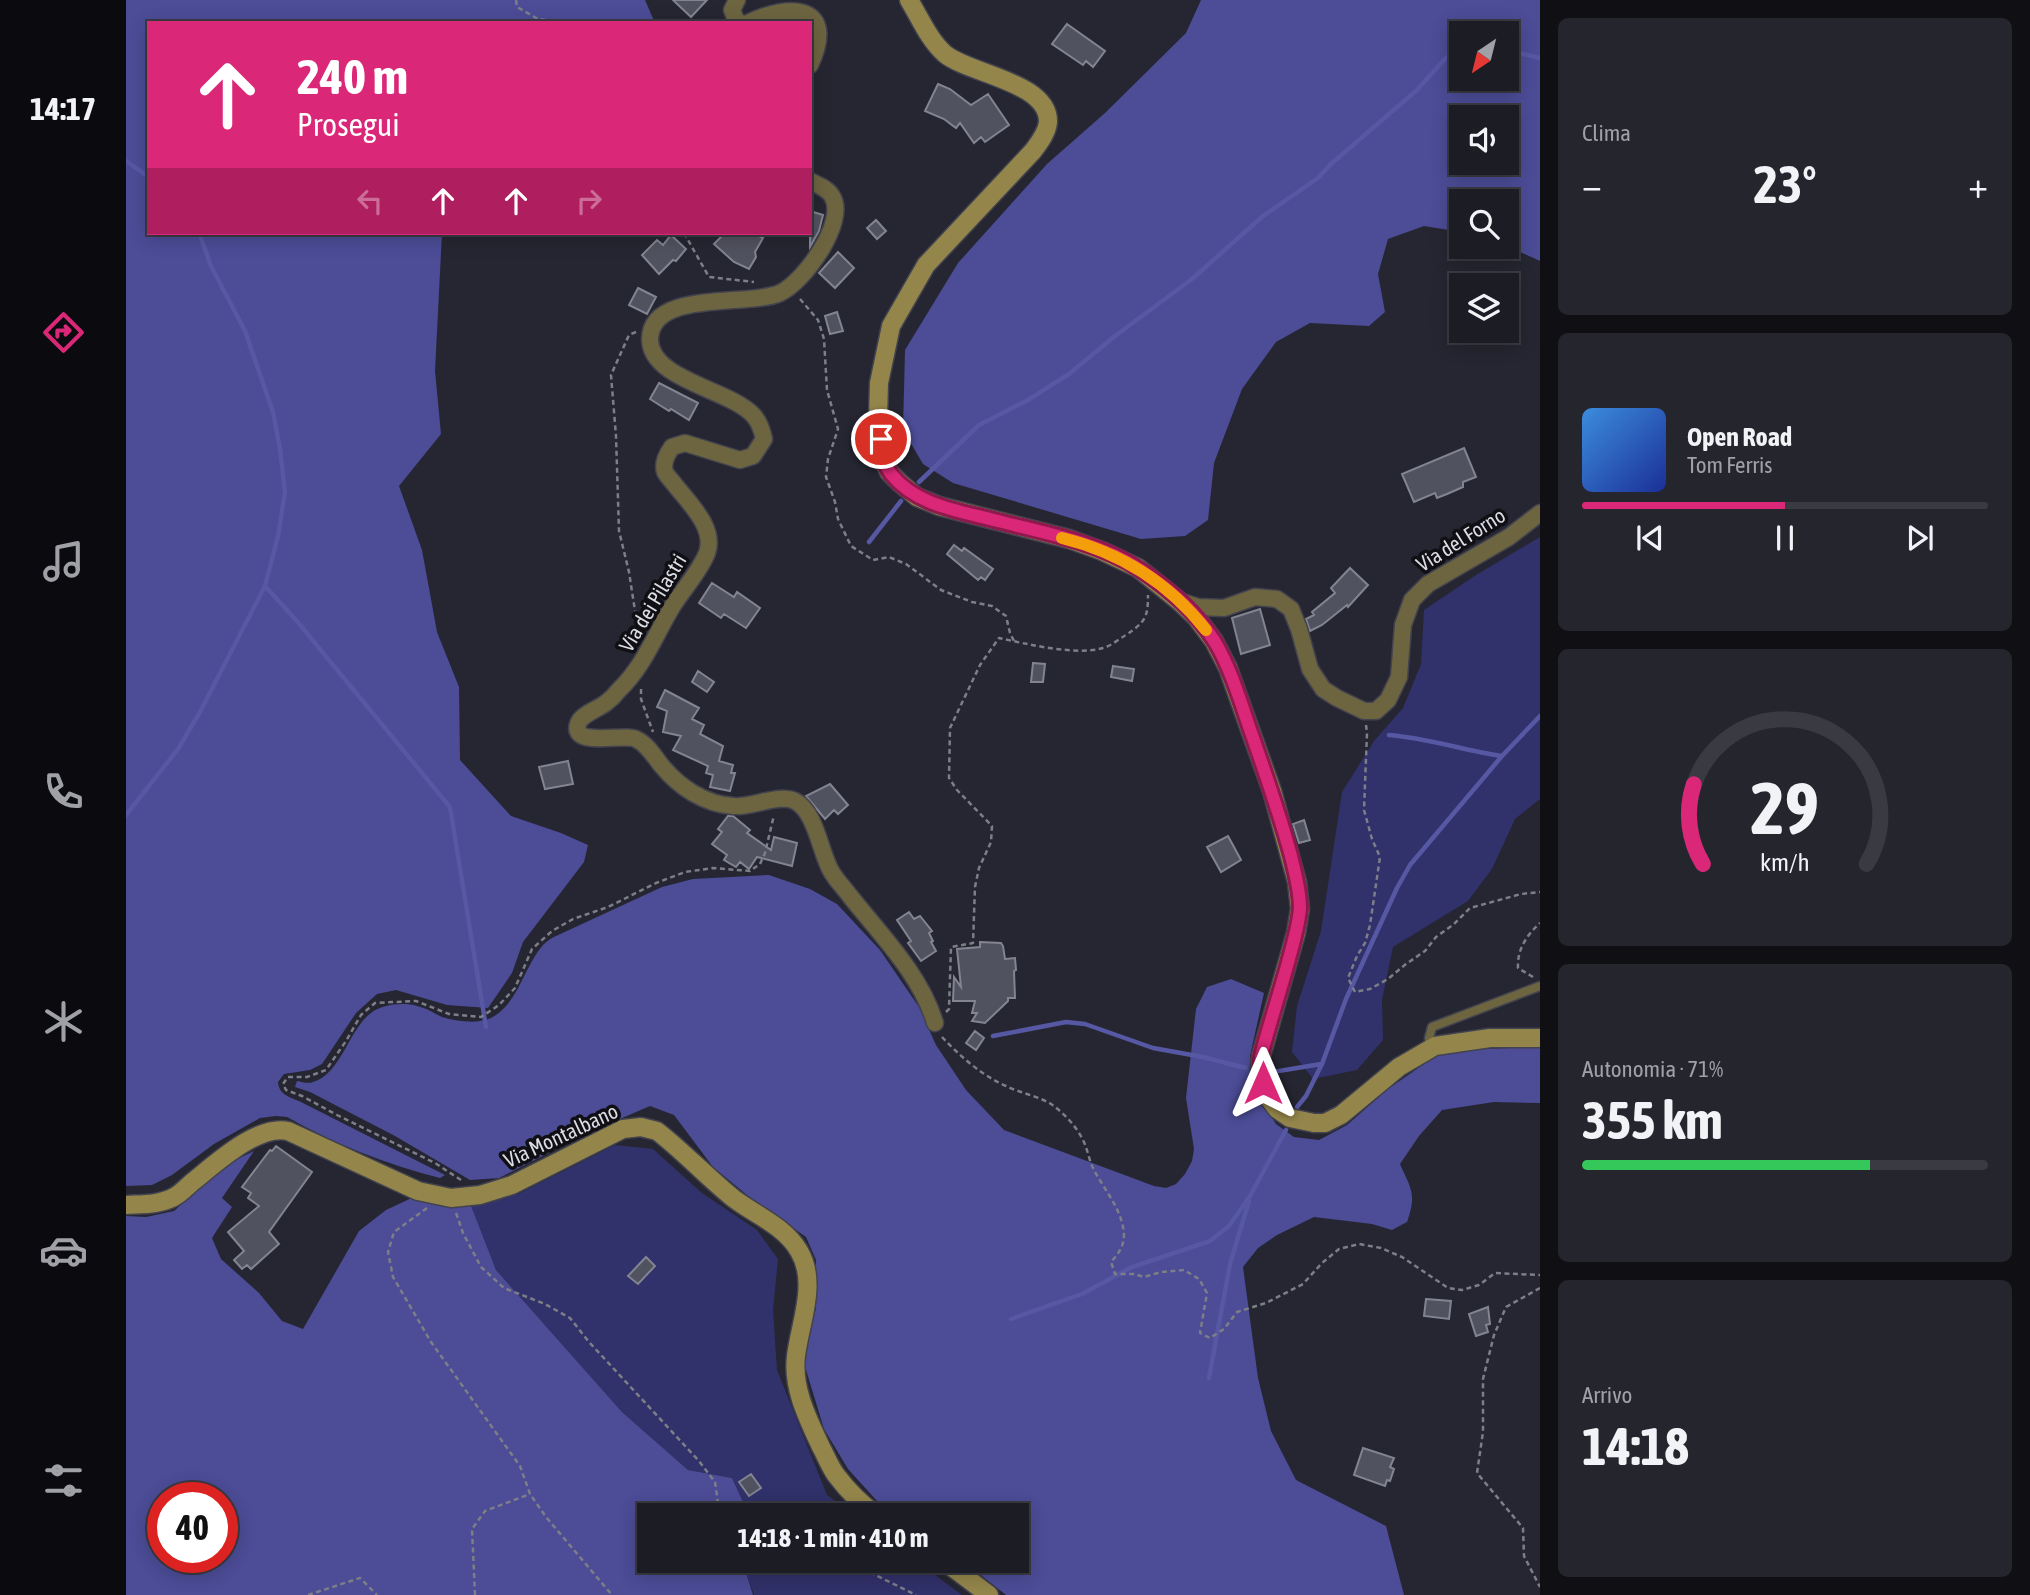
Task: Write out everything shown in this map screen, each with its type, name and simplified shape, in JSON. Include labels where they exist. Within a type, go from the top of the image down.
[{"type":"street","points":[[737,0],[732,10],[738,21]]},
{"type":"street","points":[[909,0],[931,38],[944,54],[959,63],[1022,87],[1045,109],[1048,122],[1033,151],[926,265],[891,326],[879,383],[878,418],[883,459],[894,478],[917,496],[939,506],[1069,539],[1138,568],[1196,617],[1214,641],[1228,668],[1272,792],[1297,882],[1300,909],[1296,933],[1261,1056],[1260,1070],[1268,1097],[1277,1109],[1290,1118],[1325,1123],[1341,1115],[1398,1067],[1435,1046],[1490,1038],[1540,1038]]},
{"type":"street","points":[[754,21],[786,10],[801,12],[811,17],[818,24],[820,34],[819,46],[812,61]]},
{"type":"street","points":[[655,322],[661,314],[678,307],[760,298],[780,293],[796,283],[822,246],[834,218],[835,205],[832,195],[812,182]]},
{"type":"street","name":"Via dei Pilastri","points":[[655,322],[650,342],[662,365],[753,414],[764,439],[753,456],[740,460],[685,443],[672,447],[667,454],[664,463],[666,472],[700,517],[710,541],[707,552],[632,678],[606,704],[579,720],[578,732],[582,736],[592,738],[634,737],[643,743],[676,782],[711,801],[733,807],[789,799]]},
{"type":"street","name":"Via del Forno","points":[[1364,711],[1376,711],[1388,700],[1399,677],[1403,625],[1412,600],[1428,584],[1509,537],[1540,513]]},
{"type":"street","points":[[1179,601],[1198,607],[1224,608],[1255,597],[1277,599],[1291,609],[1300,629],[1310,669],[1323,689],[1364,711]]},
{"type":"street","points":[[789,799],[804,808],[831,871],[904,963],[929,1003],[935,1023]]},
{"type":"street","name":"Via Montalbano","points":[[126,1205],[151,1204],[178,1195],[214,1164],[243,1144],[275,1129],[288,1131],[418,1191],[444,1197],[480,1195],[512,1185],[623,1129],[641,1127],[657,1131],[736,1200],[776,1227],[799,1251],[808,1283],[796,1359],[801,1398],[807,1417],[834,1473],[863,1503]]},
{"type":"street","points":[[960,1573],[989,1595]]},
{"type":"lane","points":[[1435,1046],[1430,1044],[1429,1038],[1432,1027],[1540,983]]},
{"type":"path","points":[[516,0],[517,7],[538,19],[556,21]]},
{"type":"path","points":[[685,235],[709,276],[750,281],[800,299],[818,320],[824,339],[827,390],[838,429],[828,459],[826,477],[838,519],[851,546],[873,560],[889,557],[906,564],[942,590],[972,602],[992,606],[1006,616],[1014,641]]},
{"type":"path","points":[[638,631],[620,531],[611,375],[629,335],[655,322]]},
{"type":"path","points":[[1148,575],[1148,614],[1141,624],[1104,648],[1059,649],[999,638],[980,665],[950,728],[949,778],[992,826],[991,842],[979,868],[975,887],[973,943],[951,947],[949,1009],[935,1023],[941,1036],[966,1061],[1005,1086],[1049,1103],[1070,1120],[1084,1141],[1095,1172],[1118,1210],[1124,1234],[1122,1249],[1111,1262],[1115,1275],[1134,1274],[1144,1278],[1161,1272],[1184,1270],[1199,1279],[1207,1293],[1200,1333],[1210,1338],[1224,1329],[1237,1312],[1266,1303],[1303,1284],[1322,1263],[1339,1250],[1359,1244],[1381,1248],[1402,1257],[1448,1289],[1462,1290],[1479,1285],[1495,1273],[1540,1275]]},
{"type":"path","points":[[642,664],[641,699],[654,733]]},
{"type":"path","points":[[1364,711],[1367,733],[1364,810],[1380,857],[1370,925],[1365,943],[1348,978],[1355,992],[1370,989],[1388,979],[1425,951],[1436,937],[1454,924],[1469,908],[1521,894],[1540,892]]},
{"type":"path","points":[[480,1195],[435,1163],[286,1090],[283,1084],[288,1077],[307,1077],[326,1070],[361,1015],[375,1003],[416,1001],[449,1014],[481,1017],[499,1005],[515,988],[531,949],[552,931],[573,919],[608,907],[685,872],[713,868],[750,871],[760,864],[765,853],[774,815],[789,799]]},
{"type":"path","points":[[1540,923],[1527,936],[1518,957],[1518,968],[1540,983]]},
{"type":"path","points":[[612,1595],[546,1517],[530,1494],[520,1466],[431,1342],[393,1277],[387,1252],[394,1232],[444,1197],[481,1267],[504,1288],[545,1304],[570,1318],[699,1461],[715,1482],[718,1503]]},
{"type":"path","points":[[1540,1288],[1506,1307],[1494,1335],[1483,1379],[1483,1432],[1477,1473],[1523,1528],[1524,1556],[1540,1587]]},
{"type":"path","points":[[475,1595],[472,1529],[485,1511],[530,1494]]},
{"type":"path","points":[[871,1573],[916,1595]]},
{"type":"path","points":[[308,1595],[360,1578],[377,1595]]},
{"type":"shaded area","points":[[126,0],[645,0],[654,21],[147,21],[147,235],[442,235],[435,371],[441,434],[399,486],[422,550],[437,632],[459,687],[460,760],[511,816],[588,845],[584,862],[523,942],[512,973],[488,1008],[447,1005],[396,990],[377,994],[356,1013],[322,1064],[310,1070],[284,1074],[278,1082],[280,1090],[286,1095],[445,1175],[440,1178],[401,1167],[323,1136],[287,1117],[276,1116],[260,1118],[214,1144],[172,1175],[152,1185],[126,1186]]},
{"type":"shaded area","points":[[1201,0],[1540,0],[1540,261],[1519,251],[1519,189],[1449,189],[1449,230],[1424,226],[1388,239],[1378,274],[1385,312],[1369,326],[1310,323],[1276,342],[1242,389],[1214,463],[1208,520],[1185,536],[1141,539],[953,483],[923,464],[903,430],[905,350],[958,263],[1047,164],[1105,113],[1186,33]]},
{"type":"shaded area","points":[[1540,537],[1540,799],[1515,819],[1492,869],[1468,901],[1393,947],[1382,1000],[1383,1040],[1357,1070],[1313,1079],[1292,1052],[1297,1006],[1321,931],[1342,792],[1374,741],[1403,708],[1421,664],[1424,610]]},
{"type":"shaded area","points":[[769,875],[810,889],[837,904],[880,950],[919,1007],[936,1045],[966,1090],[1004,1130],[1154,1186],[1166,1188],[1176,1184],[1192,1161],[1194,1149],[1186,1098],[1196,1009],[1207,987],[1231,979],[1264,993],[1250,1056],[1254,1088],[1276,1124],[1294,1137],[1319,1140],[1347,1125],[1388,1089],[1437,1055],[1483,1049],[1540,1047],[1540,1103],[1494,1102],[1442,1110],[1419,1136],[1400,1164],[1412,1198],[1407,1222],[1392,1230],[1372,1224],[1314,1217],[1277,1235],[1258,1248],[1243,1267],[1258,1378],[1271,1431],[1296,1480],[1386,1526],[1404,1595],[1006,1595],[978,1573],[1029,1573],[1029,1503],[877,1501],[848,1469],[824,1429],[803,1360],[816,1308],[816,1260],[806,1237],[713,1167],[674,1115],[650,1106],[592,1131],[499,1178],[470,1180],[395,1136],[310,1092],[295,1087],[297,1081],[313,1082],[331,1070],[363,1020],[376,1010],[406,1004],[455,1020],[476,1022],[492,1017],[510,1001],[536,955],[552,938],[662,887],[693,879]]},
{"type":"shaded area","points":[[615,1145],[653,1149],[702,1193],[757,1230],[778,1259],[773,1310],[777,1370],[827,1495],[838,1503],[743,1503],[732,1478],[688,1470],[622,1412],[496,1270],[470,1203],[518,1194]]},
{"type":"shaded area","points":[[254,1151],[222,1198],[232,1207],[212,1238],[221,1259],[259,1293],[282,1321],[303,1329],[359,1231],[386,1210],[418,1195],[470,1203],[496,1270],[622,1412],[688,1470],[732,1478],[743,1503],[637,1503],[637,1573],[746,1573],[753,1595],[126,1595],[126,1216],[146,1217],[174,1211],[227,1164]]},
{"type":"shaded area","points":[[746,1573],[932,1573],[962,1595],[754,1595]]},
{"type":"building","points":[[673,0],[707,0],[691,17]]},
{"type":"building","points":[[1067,24],[1105,51],[1093,67],[1086,61],[1083,65],[1052,44]]},
{"type":"building","points":[[938,84],[950,89],[971,105],[988,94],[1009,125],[985,142],[981,137],[974,143],[960,123],[956,128],[944,119],[925,111]]},
{"type":"building","points":[[812,212],[823,215],[819,231],[810,247]]},
{"type":"building","points":[[876,220],[886,231],[877,239],[867,228]]},
{"type":"building","points":[[671,235],[686,249],[659,274],[642,255],[657,240],[663,245]]},
{"type":"building","points":[[723,235],[757,235],[763,238],[749,269],[734,262],[714,244]]},
{"type":"building","points":[[838,252],[854,268],[835,288],[819,273]]},
{"type":"building","points":[[638,288],[656,297],[647,314],[629,305]]},
{"type":"building","points":[[837,312],[843,331],[830,334],[825,316]]},
{"type":"building","points":[[659,383],[698,403],[689,420],[650,399]]},
{"type":"building","points":[[1464,448],[1476,477],[1463,482],[1463,487],[1447,494],[1437,498],[1435,493],[1414,502],[1402,474]]},
{"type":"building","points":[[954,545],[962,551],[964,548],[993,569],[985,580],[981,577],[978,580],[947,554]]},
{"type":"building","points":[[1350,568],[1368,585],[1348,607],[1347,605],[1310,631],[1306,619],[1314,615],[1312,612],[1335,593],[1331,588]]},
{"type":"building","points":[[712,583],[734,597],[737,592],[760,608],[746,628],[724,614],[721,618],[699,603]]},
{"type":"building","points":[[1260,609],[1270,645],[1241,654],[1232,618]]},
{"type":"building","points":[[1033,663],[1045,664],[1043,682],[1031,682]]},
{"type":"building","points":[[1113,666],[1134,669],[1132,681],[1111,677]]},
{"type":"building","points":[[698,671],[714,682],[707,692],[692,682]]},
{"type":"building","points":[[665,690],[699,708],[692,719],[704,725],[700,734],[723,746],[719,761],[733,765],[731,773],[735,773],[730,791],[710,787],[713,775],[706,773],[708,766],[673,750],[681,736],[663,732],[667,711],[657,707]]},
{"type":"building","points":[[568,761],[573,784],[545,789],[539,767]]},
{"type":"building","points":[[830,784],[848,805],[838,814],[834,810],[825,819],[806,796]]},
{"type":"building","points":[[728,816],[733,816],[750,830],[747,833],[771,850],[774,837],[797,843],[792,866],[757,857],[749,869],[740,862],[736,867],[724,860],[727,855],[712,844],[722,832],[718,829]]},
{"type":"building","points":[[1304,820],[1310,840],[1299,843],[1293,824]]},
{"type":"building","points":[[1228,836],[1241,860],[1221,872],[1207,847]]},
{"type":"building","points":[[909,912],[914,919],[920,916],[932,931],[929,933],[936,951],[921,961],[908,943],[911,941],[897,920]]},
{"type":"building","points":[[980,942],[1001,943],[1005,959],[1015,958],[1016,970],[1015,998],[1008,998],[985,1023],[972,1021],[977,1013],[972,1013],[975,1001],[953,1001],[954,977],[961,987],[957,949],[980,947]]},
{"type":"building","points":[[975,1031],[984,1038],[976,1050],[966,1043]]},
{"type":"building","points":[[276,1146],[312,1172],[269,1232],[279,1244],[251,1269],[247,1265],[242,1269],[234,1260],[244,1251],[228,1232],[259,1206],[248,1198],[251,1193],[242,1187]]},
{"type":"building","points":[[646,1257],[655,1266],[638,1284],[628,1276]]},
{"type":"building","points":[[1426,1299],[1451,1301],[1449,1319],[1424,1316]]},
{"type":"building","points":[[1488,1307],[1488,1332],[1476,1336],[1469,1314]]},
{"type":"building","points":[[1363,1448],[1394,1458],[1390,1467],[1394,1469],[1385,1486],[1354,1475]]},
{"type":"building","points":[[751,1474],[761,1488],[749,1496],[739,1482]]},
{"type":"waterway","points":[[1519,53],[1540,58]]},
{"type":"waterway","points":[[919,482],[979,425],[1028,400],[1069,374],[1192,279],[1263,216],[1318,178],[1417,90],[1449,56]]},
{"type":"waterway","points":[[126,161],[147,176]]},
{"type":"waterway","points":[[126,815],[178,749],[265,586],[278,536],[285,492],[273,412],[245,331],[211,266],[200,235]]},
{"type":"waterway","points":[[869,542],[901,501]]},
{"type":"waterway","points":[[265,586],[450,807],[486,1027]]},
{"type":"waterway","points":[[1297,1107],[1306,1096],[1322,1064],[1346,999],[1410,865],[1502,756],[1540,716]]},
{"type":"waterway","points":[[1389,735],[1501,756]]},
{"type":"waterway","points":[[993,1036],[1066,1022],[1085,1024],[1153,1048],[1246,1068]]},
{"type":"waterway","points":[[1267,1073],[1321,1064]]},
{"type":"waterway","points":[[1011,1319],[1082,1294],[1132,1267],[1210,1241],[1229,1226],[1250,1196],[1286,1130]]},
{"type":"waterway","points":[[1209,1378],[1230,1264],[1249,1201]]},
{"type":"slow traffic","points":[[1062,538],[1102,551],[1138,568],[1163,586],[1206,630]]},
{"type":"route","points":[[881,439],[883,459],[889,472],[917,496],[939,506],[1069,539],[1120,559],[1163,586],[1196,617],[1214,641],[1228,668],[1272,792],[1297,882],[1300,909],[1296,933],[1261,1056],[1263,1083]]}]
